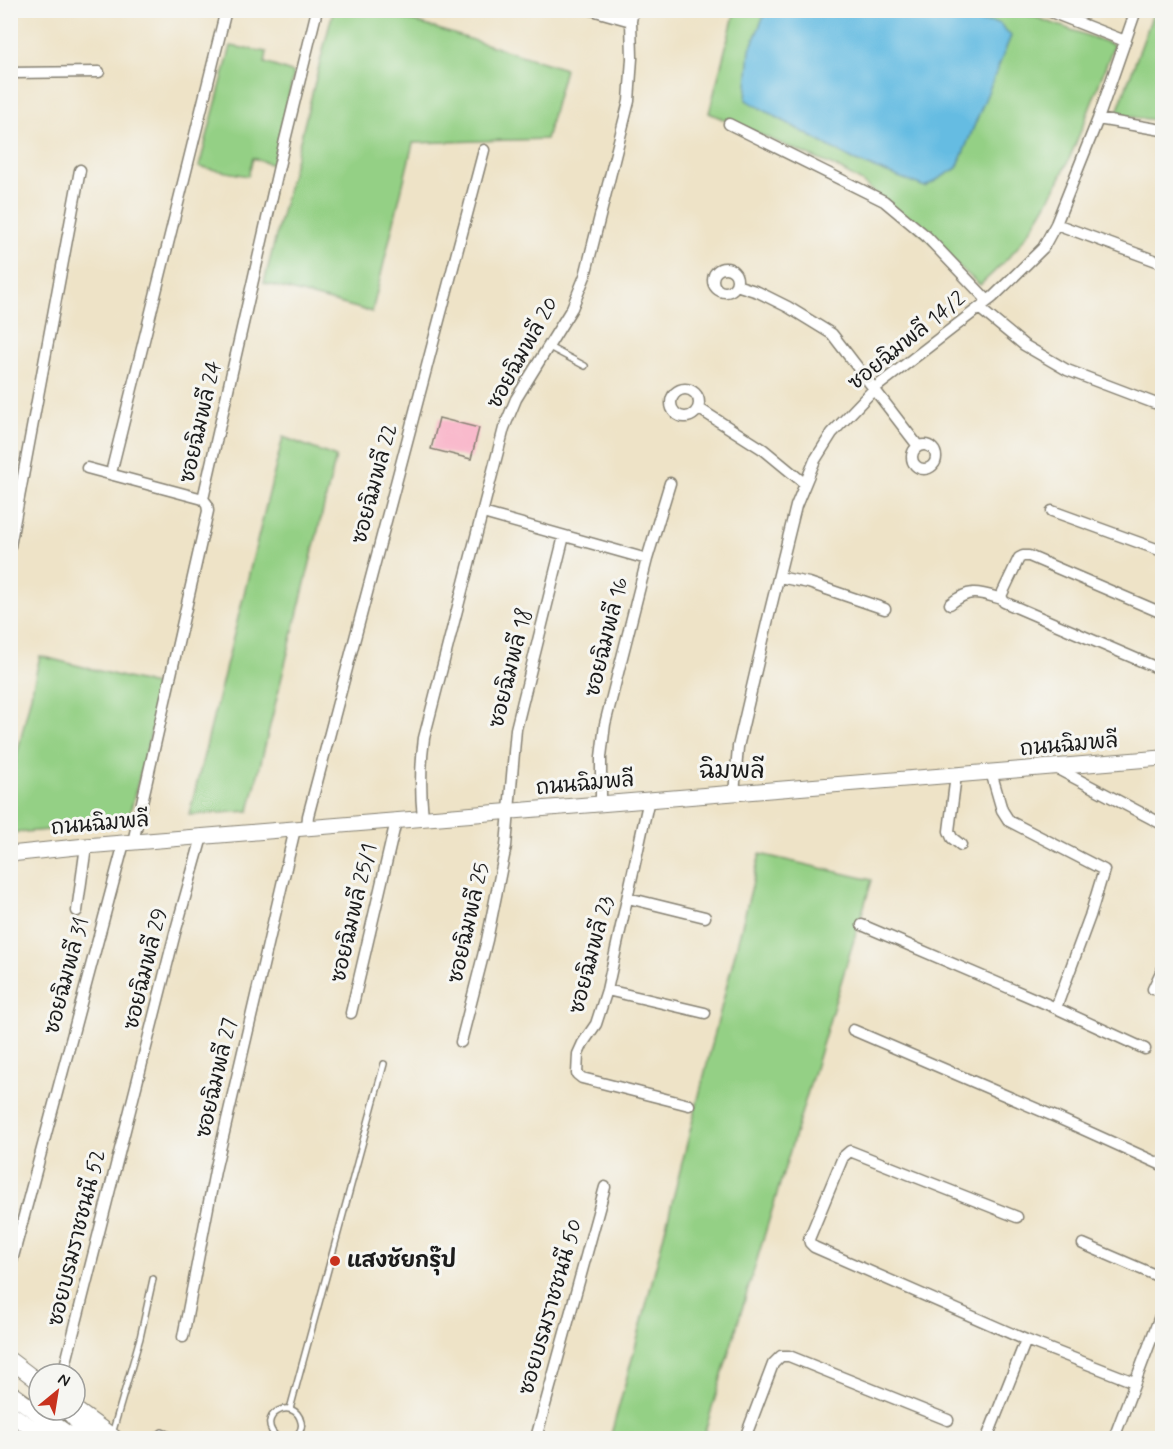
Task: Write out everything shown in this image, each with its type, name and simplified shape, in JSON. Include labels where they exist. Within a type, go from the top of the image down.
[{"type":"main road","points":[[10,1393],[73,1438]]},
{"type":"main road","points":[[10,1413],[46,1438]]},
{"type":"main road","points":[[78,1422],[92,1438]]},
{"type":"main road","points":[[10,1434],[16,1438]]},
{"type":"street","points":[[111,473],[226,10]]},
{"type":"street","name":"ซอยฉิมพลี 24","points":[[128,843],[208,511],[203,499],[317,10]]},
{"type":"street","points":[[592,10],[632,16]]},
{"type":"street","points":[[1046,10],[1125,41]]},
{"type":"street","name":"ซอยฉิมพลี 14/2","points":[[734,794],[738,747],[796,506],[815,460],[832,433],[875,388],[984,304],[1043,248],[1056,224],[1098,119],[1136,10]]},
{"type":"street","name":"ซอยฉิมพลี 20","points":[[423,818],[419,789],[424,738],[508,419],[516,399],[572,308],[585,276],[620,142],[629,101],[632,16]]},
{"type":"street","points":[[10,73],[99,72]]},
{"type":"street","points":[[1098,119],[1162,130]]},
{"type":"street","points":[[729,124],[884,201],[926,236],[984,304],[1024,345],[1067,370],[1154,403]]},
{"type":"street","name":"ซอยฉิมพลี 22","points":[[301,828],[308,816],[483,150]]},
{"type":"street","points":[[10,546],[80,170]]},
{"type":"street","points":[[1056,224],[1162,263]]},
{"type":"street","points":[[736,285],[758,292],[788,307],[832,334],[918,446]]},
{"type":"street","points":[[698,408],[764,450],[804,483]]},
{"type":"street","points":[[87,468],[203,499]]},
{"type":"street","name":"ซอยฉิมพลี 16","points":[[601,804],[602,742],[647,560],[670,483]]},
{"type":"street","points":[[1052,511],[1162,551]]},
{"type":"street","points":[[483,513],[647,560]]},
{"type":"street","name":"ซอยฉิมพลี 18","points":[[510,811],[516,729],[564,536]]},
{"type":"street","points":[[1002,599],[1001,596],[1019,558],[1029,556],[1162,613]]},
{"type":"street","points":[[779,577],[808,583],[885,609]]},
{"type":"street","points":[[950,604],[963,594],[976,593],[1002,599],[1004,602],[1162,670]]},
{"type":"street","name":"ถนนฉิมพลี","points":[[10,854],[1162,758]]},
{"type":"street","points":[[1054,767],[1162,824]]},
{"type":"street","points":[[991,772],[1002,810],[1009,821],[1104,870],[1090,916],[1056,1008]]},
{"type":"street","points":[[956,775],[949,831],[952,838],[961,845]]},
{"type":"street","name":"ซอยฉิมพลี 23","points":[[649,799],[607,990],[596,1024],[578,1054],[577,1074],[582,1078],[688,1105]]},
{"type":"street","name":"ซอยฉิมพลี 25","points":[[461,1042],[487,940],[506,846],[510,811]]},
{"type":"street","name":"ซอยฉิมพลี 25/1","points":[[351,1013],[396,821]]},
{"type":"street","name":"ซอยฉิมพลี 27","points":[[183,1337],[215,1171],[301,828]]},
{"type":"street","name":"ซอยฉิมพลี 29","points":[[130,1111],[202,837]]},
{"type":"street","name":"ซอยฉิมพลี 31","points":[[10,1268],[49,1119],[128,843]]},
{"type":"street","points":[[77,911],[86,846]]},
{"type":"street","points":[[628,898],[705,917]]},
{"type":"street","points":[[862,925],[1056,1008],[1145,1049]]},
{"type":"street","points":[[1153,989],[1162,970]]},
{"type":"street","points":[[607,990],[705,1013]]},
{"type":"street","points":[[853,1030],[1162,1165]]},
{"type":"street","name":"ซอยบรมราชชนนี 52","points":[[66,1362],[130,1111]]},
{"type":"street","points":[[1017,1217],[850,1151],[843,1157],[809,1239],[810,1244],[814,1247],[1026,1340],[1134,1382]]},
{"type":"street","name":"ซอยบรมราชชนนี 50","points":[[536,1438],[605,1187]]},
{"type":"street","points":[[1083,1244],[1162,1278]]},
{"type":"street","points":[[1113,1438],[1162,1311]]},
{"type":"street","points":[[987,1438],[1026,1340]]},
{"type":"street","points":[[745,1438],[773,1364],[781,1356],[789,1356],[948,1420]]},
{"type":"street","points":[[10,1360],[27,1373]]},
{"type":"street","points":[[87,1418],[113,1437]]},
{"type":"lane","points":[[549,347],[585,366]]},
{"type":"lane","points":[[290,1409],[384,1064]]},
{"type":"lane","points":[[113,1437],[143,1327],[153,1279]]},
{"type":"lane","points":[[278,1438],[272,1433],[269,1425],[275,1412],[283,1408],[297,1413],[301,1420],[302,1427],[293,1438]]},
{"type":"lane","points":[[154,1438],[162,1432],[178,1438]]},
{"type":"lane","points":[[267,1438],[272,1433]]},
{"type":"green space","points":[[333,11],[380,11],[565,69],[546,139],[413,143],[372,312],[264,283]]},
{"type":"green space","points":[[735,11],[1018,11],[1114,45],[1083,125],[1048,202],[1016,249],[980,285],[862,182],[836,167],[709,113]]},
{"type":"green space","points":[[1154,11],[1162,11],[1162,121],[1116,115]]},
{"type":"green space","points":[[231,46],[267,52],[265,63],[294,73],[273,165],[253,158],[248,176],[199,167]]},
{"type":"green space","points":[[283,437],[336,457],[249,811],[189,815]]},
{"type":"green space","points":[[40,656],[163,687],[127,824],[11,833],[11,781]]},
{"type":"green space","points":[[760,854],[872,880],[703,1438],[610,1438],[638,1337]]},
{"type":"water","points":[[766,11],[854,11],[999,23],[1011,36],[957,168],[925,187],[853,160],[746,100],[750,49]]},
{"type":"building","points":[[439,418],[479,428],[471,459],[431,449]]},
{"type":"place","name":"แสงชัยกรุ๊ป","points":[[335,1261]]},
{"type":"district","name":"ฉิมพลี","points":[[732,771]]}]
